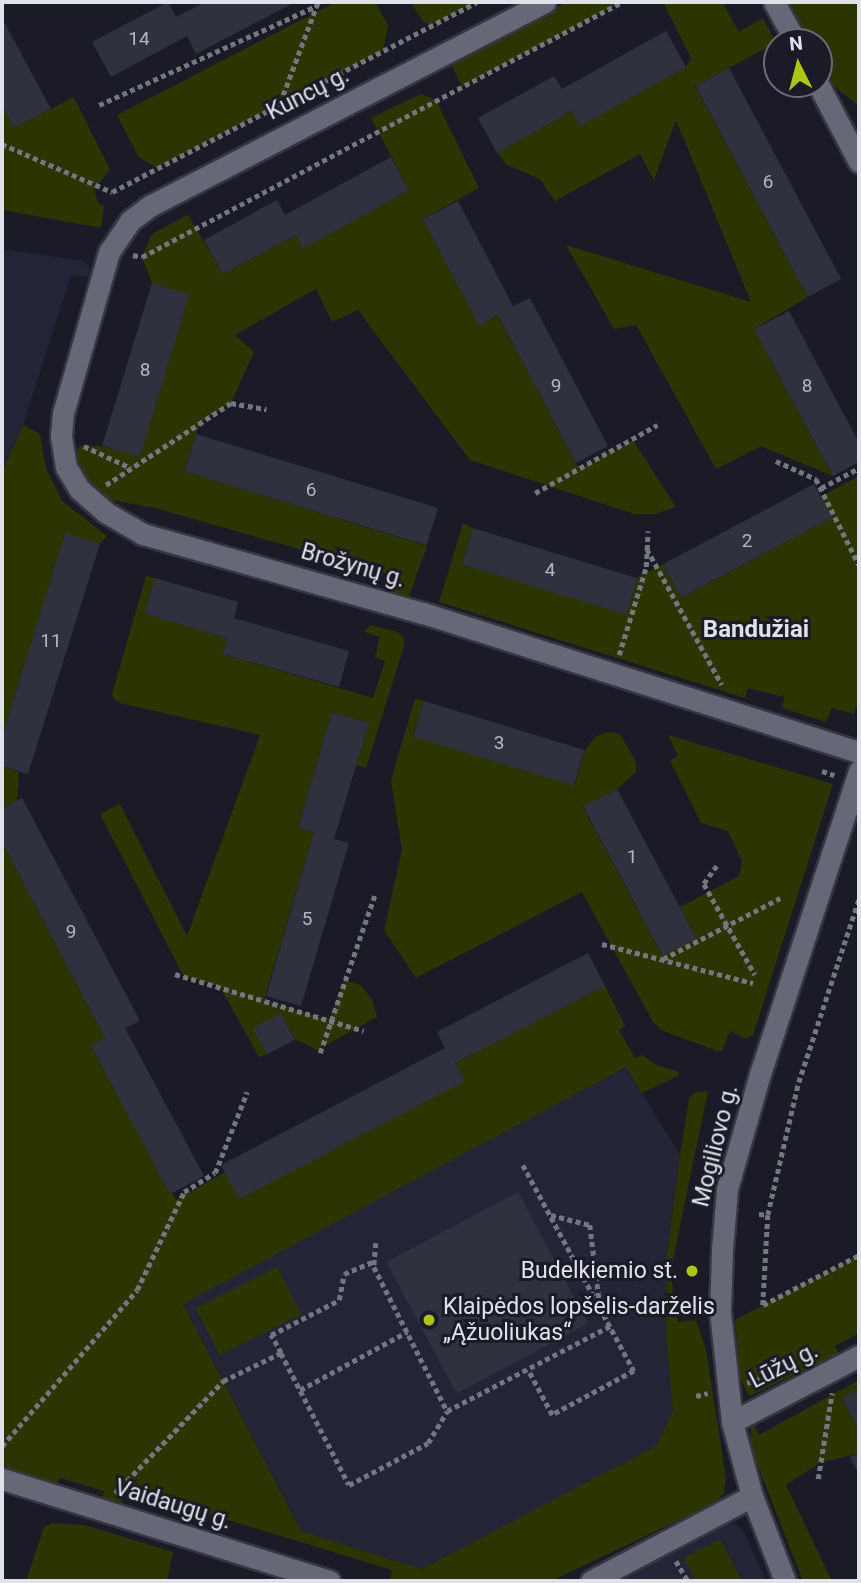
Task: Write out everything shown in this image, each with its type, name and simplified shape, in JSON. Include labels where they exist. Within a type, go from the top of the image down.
[{"type":"street","name":"Kuncų g.","points":[[109,252],[130,221],[151,205],[545,2]]},
{"type":"street","points":[[774,2],[788,28]]},
{"type":"street","points":[[825,98],[859,162]]},
{"type":"street","name":"Brožynų g.","points":[[109,252],[63,413],[61,436],[66,467],[87,496],[105,512],[143,534],[423,613],[859,752]]},
{"type":"street","name":"Mogiliovo g.","points":[[785,1581],[752,1496],[732,1422],[720,1311],[727,1189],[760,1074],[859,771]]},
{"type":"street","name":"Lūžų g.","points":[[732,1422],[859,1356]]},
{"type":"street","name":"Vaidaugų g.","points":[[2,1479],[329,1581]]},
{"type":"street","points":[[591,1581],[752,1496]]},
{"type":"path","points":[[2,144],[112,192],[477,2]]},
{"type":"path","points":[[109,252],[142,257],[622,2]]},
{"type":"path","points":[[280,104],[317,4]]},
{"type":"path","points":[[99,105],[317,4]]},
{"type":"path","points":[[87,496],[231,403],[267,409]]},
{"type":"path","points":[[535,494],[657,425]]},
{"type":"path","points":[[61,436],[131,468]]},
{"type":"path","points":[[776,461],[816,479],[859,565]]},
{"type":"path","points":[[821,488],[859,468]]},
{"type":"path","points":[[613,673],[646,567],[648,531]]},
{"type":"path","points":[[647,549],[738,713]]},
{"type":"path","points":[[717,866],[704,884],[755,975]]},
{"type":"path","points":[[320,1053],[329,1020],[375,894]]},
{"type":"path","points":[[662,960],[780,898]]},
{"type":"path","points":[[859,900],[798,1086],[768,1214],[763,1305],[859,1255]]},
{"type":"path","points":[[602,944],[753,983]]},
{"type":"path","points":[[175,974],[364,1031]]},
{"type":"path","points":[[2,1446],[137,1290],[184,1192],[215,1174],[247,1092]]},
{"type":"path","points":[[523,1165],[612,1325],[634,1371],[552,1415],[527,1370]]},
{"type":"path","points":[[759,1214],[768,1214]]},
{"type":"path","points":[[550,1215],[590,1225],[599,1303]]},
{"type":"path","points":[[376,1243],[374,1267],[447,1411]]},
{"type":"path","points":[[375,1261],[344,1274],[339,1300],[271,1335],[349,1485],[428,1443],[447,1411],[612,1325]]},
{"type":"path","points":[[300,1390],[407,1332]]},
{"type":"path","points":[[99,1510],[223,1381],[281,1353]]},
{"type":"path","points":[[818,1479],[836,1368]]},
{"type":"shaded area","points":[[2,249],[83,261],[90,268],[90,277],[71,275],[23,425],[2,473]]},
{"type":"shaded area","name":"Klaipėdos lopšelis-darželis „Ąžuoliukas“","points":[[626,1067],[680,1155],[667,1253],[666,1337],[673,1411],[656,1447],[422,1569],[301,1531],[183,1303]]},
{"type":"shaded area","points":[[735,1523],[744,1532],[766,1581],[621,1581],[717,1528]]},
{"type":"green space","points":[[336,2],[375,2],[388,25],[383,51],[156,168],[138,156],[117,115]]},
{"type":"green space","points":[[410,2],[477,2],[431,26],[423,21]]},
{"type":"green space","points":[[567,2],[622,2],[462,87],[451,63]]},
{"type":"green space","points":[[663,2],[722,2],[739,32],[763,18],[768,28],[763,28],[763,50],[695,86],[808,297],[754,329],[833,476],[761,446],[716,469],[636,325],[614,329],[566,245],[751,302],[676,120],[654,180],[640,154],[555,201],[540,179],[507,165],[497,153],[572,111],[581,125],[686,67],[691,58]]},
{"type":"green space","points":[[789,2],[859,2],[859,106],[833,84],[833,28],[803,28]]},
{"type":"green space","points":[[421,94],[436,100],[479,188],[423,219],[479,325],[498,315],[579,469],[633,440],[676,507],[655,514],[634,514],[470,460],[358,310],[332,322],[316,289],[235,335],[254,352],[231,403],[200,423],[184,471],[427,546],[408,599],[388,593],[394,576],[155,508],[111,500],[89,484],[70,456],[82,445],[102,446],[139,456],[189,295],[152,283],[142,257],[152,234],[188,215],[223,274],[296,235],[304,248],[409,190],[371,118]]},
{"type":"green space","points":[[74,97],[110,170],[94,189],[98,203],[104,207],[101,228],[2,210],[2,106],[14,128]]},
{"type":"green space","points":[[23,425],[40,434],[46,468],[62,501],[107,536],[100,544],[65,534],[2,737],[2,473]]},
{"type":"green space","points":[[859,476],[859,699],[854,714],[832,708],[826,722],[782,708],[784,697],[748,688],[745,698],[439,602],[463,523],[473,528],[462,564],[626,613],[638,577],[663,564],[681,598],[831,518],[820,497]]},
{"type":"green space","points":[[146,576],[155,578],[146,614],[227,638],[223,654],[373,698],[385,661],[375,657],[380,637],[364,632],[370,625],[398,632],[404,638],[404,646],[366,768],[356,765],[369,723],[332,712],[298,827],[314,832],[264,1000],[329,1020],[344,980],[361,985],[372,1000],[377,1017],[317,1050],[295,1039],[281,1013],[254,1028],[268,1054],[259,1057],[220,987],[184,977],[100,814],[120,804],[187,936],[260,735],[120,703],[114,699],[112,694]]},
{"type":"green space","points":[[415,698],[424,701],[413,736],[575,784],[585,750],[596,736],[609,732],[620,734],[636,762],[636,772],[617,789],[583,807],[662,955],[696,938],[680,907],[739,876],[742,861],[728,831],[701,823],[670,761],[678,756],[668,735],[833,784],[753,1035],[746,1039],[730,1031],[722,1051],[717,1051],[661,1030],[653,1022],[582,892],[416,978],[384,930],[402,850],[391,780]]},
{"type":"green space","points":[[2,766],[19,772],[17,801],[2,809]]},
{"type":"green space","points":[[2,842],[105,1038],[91,1045],[176,1200],[225,1172],[464,1080],[455,1063],[605,986],[625,1026],[619,1030],[635,1058],[642,1055],[657,1065],[679,1072],[678,1076],[642,1093],[626,1067],[183,1304],[301,1531],[422,1569],[656,1446],[673,1411],[666,1337],[667,1253],[680,1155],[689,1098],[696,1092],[708,1091],[673,1260],[672,1284],[678,1322],[696,1320],[706,1350],[726,1478],[724,1493],[715,1503],[551,1581],[390,1581],[392,1570],[130,1490],[120,1503],[102,1498],[104,1491],[60,1478],[57,1484],[2,1466]]},
{"type":"green space","points":[[859,1255],[859,1333],[835,1346],[839,1354],[749,1396],[740,1378],[735,1320]]},
{"type":"green space","points":[[277,1267],[301,1314],[220,1356],[196,1308]]},
{"type":"green space","points":[[859,1380],[859,1389],[842,1398],[859,1431],[859,1453],[820,1463],[786,1485],[832,1581],[803,1581],[750,1446],[751,1429],[754,1424],[759,1435]]},
{"type":"green space","points":[[52,1523],[85,1525],[173,1552],[167,1581],[26,1581],[44,1527]]},
{"type":"green space","points":[[720,1539],[742,1581],[696,1581],[684,1558]]},
{"type":"building","points":[[168,2],[176,17],[205,2],[295,2],[196,54],[187,36],[111,77],[92,42]]},
{"type":"building","points":[[2,18],[51,109],[14,128],[2,106]]},
{"type":"building","points":[[666,31],[686,67],[580,126],[572,111],[497,153],[478,118],[554,76],[562,89]]},
{"type":"building","points":[[729,68],[841,279],[808,297],[695,86]]},
{"type":"building","points":[[391,157],[409,190],[303,249],[296,235],[223,274],[204,240],[277,200],[285,215]]},
{"type":"building","points":[[458,201],[513,306],[530,298],[608,446],[576,463],[498,315],[479,326],[423,219]]},
{"type":"building","points":[[152,283],[189,294],[140,457],[102,446]]},
{"type":"building","points":[[789,311],[859,443],[859,462],[833,476],[754,329]]},
{"type":"building","points":[[196,434],[438,508],[427,545],[185,471]]},
{"type":"building","points":[[814,484],[832,518],[681,598],[663,564]]},
{"type":"building","points":[[473,528],[637,578],[626,615],[462,564]]},
{"type":"building","points":[[65,533],[100,544],[28,774],[2,766],[2,737]]},
{"type":"building","points":[[155,578],[238,602],[234,618],[349,651],[339,687],[223,654],[227,638],[145,614]]},
{"type":"building","points":[[424,701],[585,750],[574,786],[413,736]]},
{"type":"building","points":[[332,712],[369,723],[334,839],[349,843],[301,1006],[266,996],[314,832],[298,828]]},
{"type":"building","points":[[617,789],[696,938],[663,956],[583,807]]},
{"type":"building","points":[[22,798],[140,1021],[125,1028],[204,1176],[170,1194],[91,1045],[105,1038],[2,842],[2,809]]},
{"type":"building","points":[[588,953],[605,986],[455,1063],[465,1081],[239,1199],[221,1165],[445,1048],[437,1032]]},
{"type":"building","points":[[281,1013],[295,1039],[267,1055],[253,1028]]},
{"type":"building","points":[[518,1192],[588,1324],[456,1394],[386,1262]]},
{"type":"building","points":[[859,1389],[859,1431],[842,1398]]},
{"type":"building","points":[[859,1453],[859,1475],[850,1457]]},
{"type":"place","name":"Budelkiemio st.","points":[[692,1271]]},
{"type":"place","name":"Klaipėdos lopšelis-darželis „Ąžuoliukas“","points":[[429,1320]]},
{"type":"district","name":"Bandužiai","points":[[756,630]]}]
